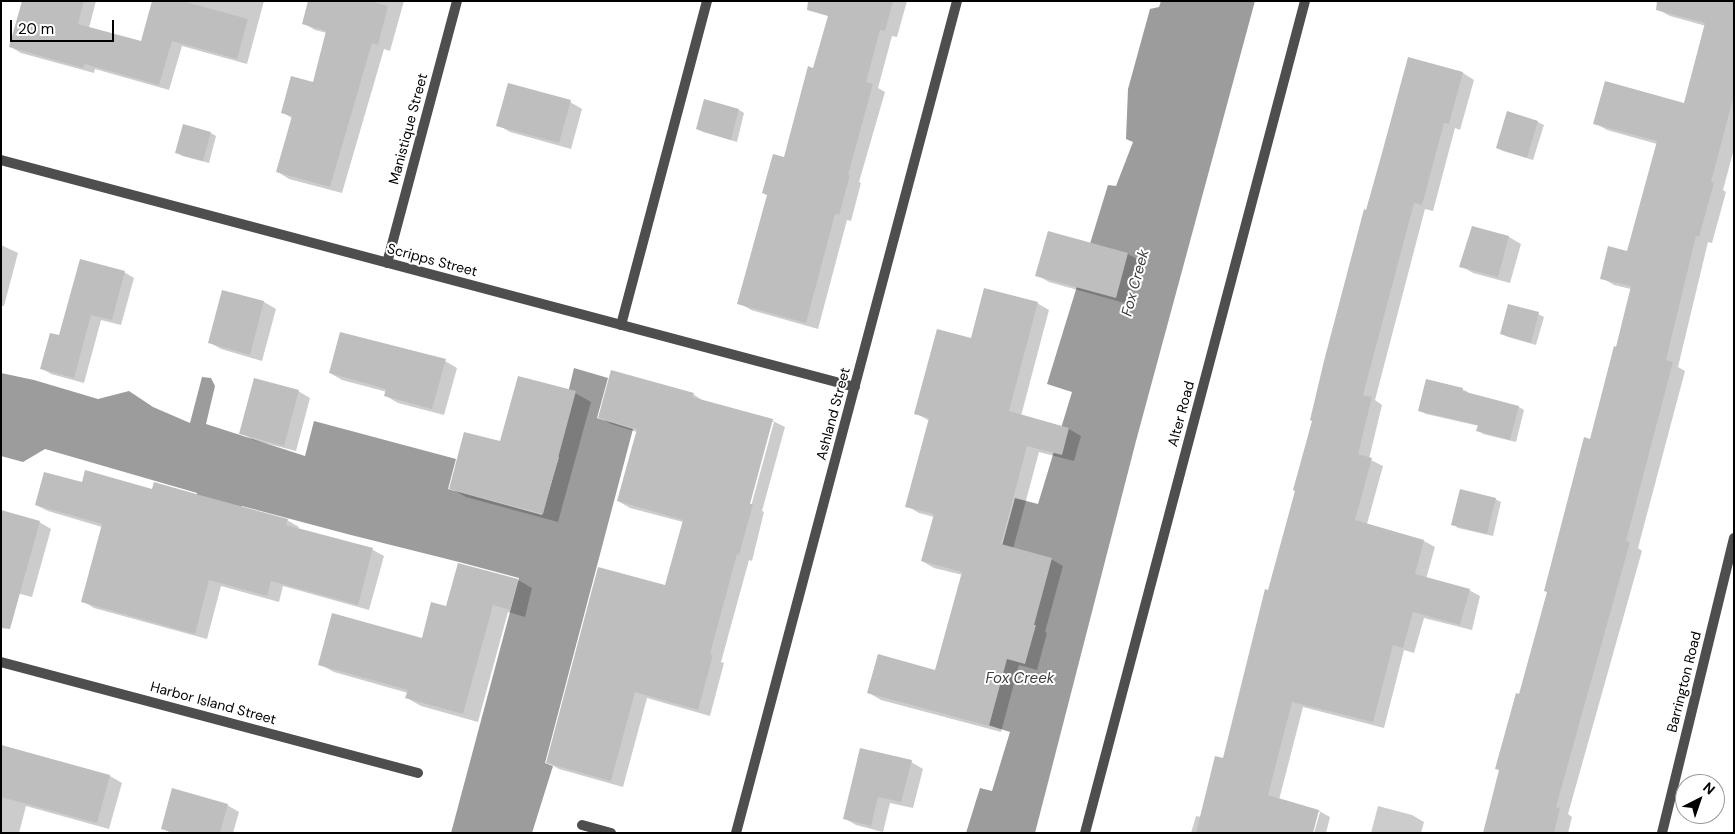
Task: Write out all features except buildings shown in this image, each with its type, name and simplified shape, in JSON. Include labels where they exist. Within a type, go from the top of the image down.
[{"type":"street","name":"Manistique Street","points":[[388,263],[457,1]]},
{"type":"street","points":[[621,325],[707,1]]},
{"type":"street","name":"Ashland Street","points":[[736,833],[957,1]]},
{"type":"street","name":"Alter Road","points":[[1085,833],[1305,1]]},
{"type":"street","name":"Scripps Street","points":[[1,160],[855,387]]},
{"type":"street","name":"Barrington Road","points":[[1662,833],[1734,538]]},
{"type":"street","name":"Harbor Island Street","points":[[1,662],[418,773]]},
{"type":"street","points":[[582,825],[611,833]]},
{"type":"water","name":"Fox Creek","points":[[1161,1],[1255,1],[1136,441],[1035,833],[966,833],[980,788],[992,791],[1010,732],[956,715],[1015,498],[1038,504],[1072,392],[1047,384],[1108,185],[1116,186],[1133,142],[1126,139],[1128,89],[1150,9],[1159,7]]},
{"type":"water","points":[[574,368],[608,378],[597,418],[633,429],[545,763],[553,766],[532,833],[451,833],[519,578],[242,506],[239,518],[194,506],[197,493],[45,449],[23,462],[1,456],[1,373],[34,380],[98,399],[129,391],[153,407],[190,423],[202,377],[211,378],[215,386],[206,424],[305,456],[314,421],[456,459],[448,489],[542,515],[559,457],[553,455]]}]
